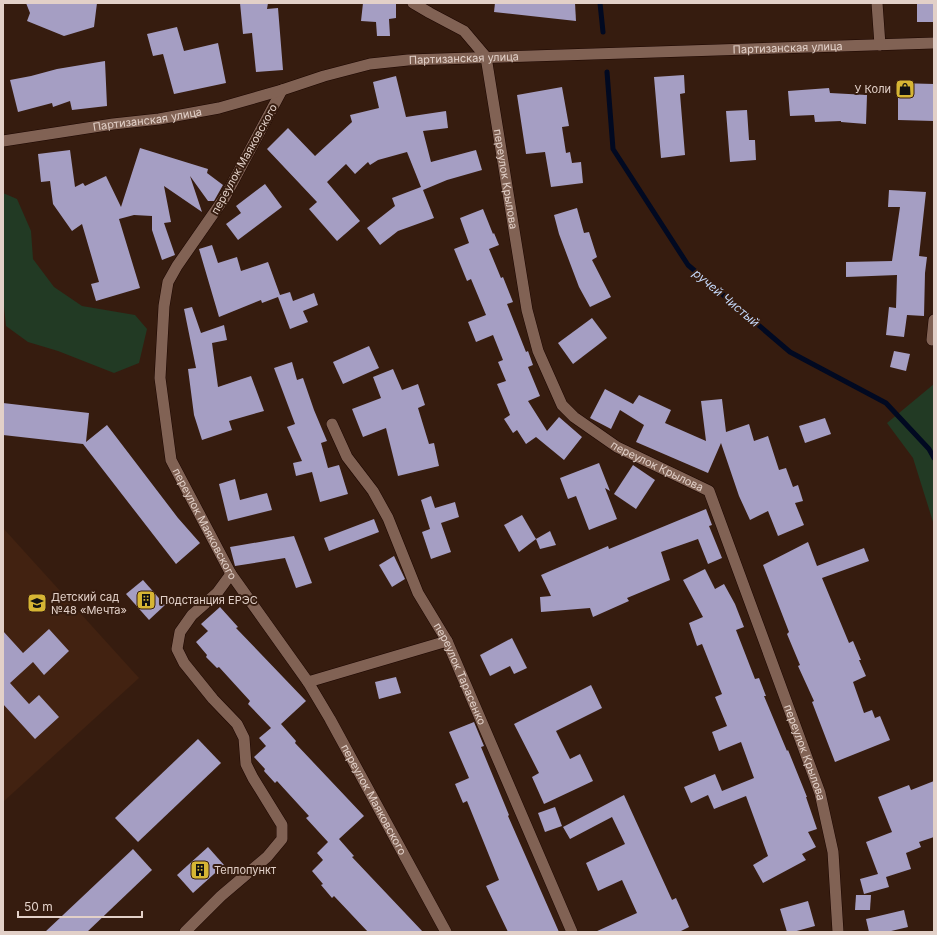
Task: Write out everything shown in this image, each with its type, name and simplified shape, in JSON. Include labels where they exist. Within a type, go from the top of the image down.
[{"type":"street","points":[[413,3],[464,31],[486,57]]},
{"type":"street","points":[[878,3],[880,44]]},
{"type":"street","name":"Партизанская улица","points":[[3,140],[159,119],[218,108],[282,90],[324,76],[370,64],[408,60],[934,43]]},
{"type":"street","name":"переулок Крылова","points":[[486,57],[527,310],[538,351],[562,405],[574,417],[617,447],[709,491],[820,793],[834,852],[838,932]]},
{"type":"street","name":"переулок Маяковского","points":[[282,90],[225,197],[177,266],[168,282],[164,306],[160,378],[171,460],[231,574],[308,682],[388,824],[446,932]]},
{"type":"street","points":[[932,340],[934,320]]},
{"type":"street","name":"переулок Тарасенко","points":[[332,424],[347,457],[373,491],[388,518],[418,593],[447,641],[572,932]]},
{"type":"street","points":[[185,932],[221,896],[268,857],[282,839],[282,824],[253,778],[246,764],[244,738],[237,724],[213,699],[184,663],[177,649],[180,632],[192,615],[217,593],[231,574]]},
{"type":"street","points":[[308,682],[447,641]]},
{"type":"shaded area","name":"Детский сад №48 «Мечта»","points":[[3,528],[139,678],[3,802]]},
{"type":"green space","points":[[3,193],[17,199],[31,231],[33,259],[54,287],[82,306],[135,315],[147,329],[139,363],[114,373],[58,351],[28,342],[6,326],[3,297]]},
{"type":"green space","points":[[934,384],[934,525],[913,458],[887,423]]},
{"type":"building","points":[[26,3],[97,3],[94,27],[64,36],[27,21],[30,13]]},
{"type":"building","points":[[240,3],[268,3],[267,9],[278,8],[283,70],[256,72],[252,33],[243,34]]},
{"type":"building","points":[[363,3],[396,3],[396,18],[389,19],[390,36],[377,36],[376,22],[361,21]]},
{"type":"building","points":[[495,3],[575,3],[576,21],[494,12]]},
{"type":"building","points":[[917,3],[934,3],[934,22],[917,22]]},
{"type":"building","points":[[177,27],[184,51],[218,43],[226,83],[174,94],[163,54],[153,56],[147,34]]},
{"type":"building","points":[[105,61],[107,106],[72,110],[70,101],[53,107],[52,103],[18,112],[10,80],[57,69]]},
{"type":"building","points":[[684,75],[685,93],[680,94],[685,155],[661,158],[654,77]]},
{"type":"building","points":[[396,76],[406,117],[446,111],[448,128],[423,131],[431,162],[476,150],[482,170],[447,180],[423,190],[434,218],[398,231],[380,245],[367,228],[395,206],[392,198],[421,187],[407,152],[378,160],[370,165],[368,162],[355,174],[346,164],[327,182],[360,221],[337,241],[309,209],[317,202],[267,149],[288,128],[315,156],[352,122],[350,115],[379,108],[373,82]]},
{"type":"building","points":[[898,83],[934,84],[934,121],[898,120]]},
{"type":"building","points":[[562,87],[569,126],[562,127],[566,153],[570,152],[572,163],[581,162],[583,183],[551,187],[545,152],[526,154],[517,95]]},
{"type":"building","points":[[829,88],[830,93],[867,95],[866,124],[841,121],[815,122],[814,115],[790,116],[788,91]]},
{"type":"building","points":[[747,110],[749,140],[755,140],[756,160],[730,162],[726,111]]},
{"type":"building","points":[[140,148],[208,169],[207,173],[223,185],[214,201],[208,201],[190,176],[202,212],[164,186],[171,222],[164,223],[175,255],[162,260],[152,230],[152,216],[134,215],[119,219],[140,288],[96,301],[91,284],[99,282],[82,224],[72,231],[53,204],[50,181],[41,182],[38,154],[70,150],[75,187],[83,183],[85,186],[106,176],[121,207]]},
{"type":"building","points":[[265,184],[282,207],[238,240],[226,224],[241,213],[236,206]]},
{"type":"building","points":[[889,190],[926,192],[919,256],[927,257],[924,316],[907,315],[904,337],[886,335],[889,307],[896,308],[897,275],[846,277],[846,262],[892,261],[900,207],[888,207]]},
{"type":"building","points":[[577,208],[584,233],[589,232],[597,257],[592,260],[611,297],[590,307],[579,287],[559,234],[554,215]]},
{"type":"building","points":[[483,209],[499,245],[489,249],[501,278],[503,277],[513,302],[507,304],[526,352],[528,351],[533,365],[528,367],[540,396],[528,401],[547,431],[559,417],[582,437],[564,460],[536,437],[526,444],[517,430],[513,433],[504,419],[510,415],[497,384],[506,381],[498,362],[503,360],[493,335],[476,342],[468,322],[486,315],[471,279],[467,281],[454,249],[469,243],[460,218]]},
{"type":"building","points":[[212,245],[218,263],[237,257],[241,271],[268,262],[280,295],[290,292],[293,301],[314,293],[318,305],[303,311],[308,322],[290,329],[278,297],[262,303],[261,300],[219,317],[199,249]]},
{"type":"building","points":[[192,307],[201,333],[224,325],[227,340],[212,343],[218,387],[251,376],[264,411],[229,421],[232,430],[202,440],[194,415],[188,369],[196,368],[184,309]]},
{"type":"building","points":[[592,318],[607,338],[573,364],[558,343]]},
{"type":"building","points":[[369,346],[379,368],[343,384],[333,362]]},
{"type":"building","points":[[894,351],[910,354],[906,371],[890,367]]},
{"type":"building","points":[[292,362],[297,380],[303,378],[327,441],[321,443],[328,468],[339,465],[348,494],[320,502],[312,472],[296,476],[293,463],[302,461],[287,427],[295,424],[274,368]]},
{"type":"building","points":[[393,369],[402,390],[418,384],[425,405],[418,408],[429,444],[434,443],[439,466],[398,476],[386,428],[363,437],[352,409],[381,398],[373,377]]},
{"type":"building","points":[[605,389],[633,404],[639,395],[671,410],[665,423],[706,441],[701,401],[722,399],[726,432],[749,424],[754,441],[768,436],[779,470],[786,468],[793,487],[798,485],[803,501],[795,503],[804,525],[778,536],[768,511],[750,520],[739,496],[721,443],[708,473],[636,442],[644,425],[620,410],[611,429],[590,418]]},
{"type":"building","points":[[3,403],[89,413],[86,442],[107,425],[178,518],[200,543],[176,564],[83,444],[3,435]]},
{"type":"building","points":[[825,418],[831,434],[805,443],[799,426]]},
{"type":"building","points":[[599,463],[610,491],[605,488],[617,519],[589,530],[576,496],[568,499],[560,478]]},
{"type":"building","points":[[633,465],[655,480],[636,509],[614,494]]},
{"type":"building","points":[[235,479],[240,500],[267,493],[272,510],[228,521],[219,484]]},
{"type":"building","points":[[431,496],[435,508],[455,502],[459,517],[441,523],[451,552],[431,559],[422,532],[430,529],[421,500]]},
{"type":"building","points":[[706,509],[712,525],[709,526],[722,558],[708,564],[698,539],[661,552],[670,580],[627,598],[629,601],[593,617],[590,608],[541,612],[540,597],[551,596],[541,575],[608,546],[609,549]]},
{"type":"building","points":[[522,515],[536,539],[519,552],[504,525]]},
{"type":"building","points":[[374,519],[379,532],[329,551],[324,538]]},
{"type":"building","points":[[550,531],[556,545],[540,549],[536,539]]},
{"type":"building","points":[[294,536],[312,583],[296,588],[285,558],[235,566],[230,547]]},
{"type":"building","points":[[808,542],[817,566],[864,548],[869,561],[822,578],[849,643],[853,641],[866,676],[853,682],[864,713],[872,710],[875,718],[880,716],[890,740],[835,762],[812,702],[814,701],[798,666],[800,665],[787,634],[789,632],[763,565]]},
{"type":"building","points":[[394,556],[405,579],[392,587],[379,565]]},
{"type":"building","points":[[705,569],[715,589],[724,584],[735,604],[744,627],[736,630],[755,679],[759,678],[766,696],[764,696],[807,797],[817,829],[808,832],[816,847],[802,854],[806,860],[763,883],[753,865],[768,856],[746,796],[714,809],[708,795],[691,803],[684,787],[715,774],[722,791],[754,778],[741,742],[719,751],[712,732],[727,726],[715,697],[722,694],[702,644],[697,646],[689,623],[703,617],[683,580]]},
{"type":"building","name":"Подстанция ЕРЭС","points":[[143,580],[165,605],[149,620],[126,594]]},
{"type":"building","points":[[220,607],[238,627],[236,628],[306,701],[281,724],[296,741],[295,743],[364,816],[339,839],[354,856],[352,857],[423,932],[368,932],[334,896],[332,898],[312,871],[323,860],[317,853],[328,842],[306,818],[309,816],[277,781],[275,783],[254,757],[266,746],[259,738],[271,728],[248,704],[250,701],[219,667],[217,668],[206,657],[207,655],[196,642],[208,631],[201,624]]},
{"type":"building","points":[[49,629],[69,651],[44,675],[33,662],[10,683],[29,704],[39,695],[59,717],[35,739],[3,704],[3,631],[23,653]]},
{"type":"building","points":[[512,638],[527,668],[514,674],[510,666],[490,676],[480,655]]},
{"type":"building","points":[[396,677],[401,693],[379,699],[375,682]]},
{"type":"building","points":[[591,685],[602,708],[556,731],[570,759],[580,754],[593,781],[544,804],[532,777],[539,773],[514,724]]},
{"type":"building","points":[[474,722],[484,746],[481,747],[509,815],[508,816],[559,932],[508,932],[486,886],[499,880],[467,801],[463,803],[455,784],[469,778],[449,732]]},
{"type":"building","points":[[198,739],[221,763],[138,842],[115,818]]},
{"type":"building","points":[[934,781],[934,837],[919,842],[921,847],[906,853],[911,869],[886,877],[889,887],[864,894],[860,879],[878,874],[866,842],[892,832],[878,797],[909,785],[911,790]]},
{"type":"building","points":[[624,795],[672,900],[676,898],[689,927],[679,932],[595,932],[637,913],[622,880],[598,891],[586,863],[625,844],[612,817],[570,839],[563,827]]},
{"type":"building","points":[[555,807],[562,826],[545,832],[538,813]]},
{"type":"building","name":"Теплопункт","points":[[208,847],[224,865],[193,893],[177,875]]},
{"type":"building","points":[[133,849],[152,870],[87,932],[45,932]]},
{"type":"building","points":[[856,895],[871,895],[870,910],[855,910]]},
{"type":"building","points":[[808,901],[815,926],[793,932],[787,932],[780,909]]},
{"type":"building","points":[[904,910],[908,927],[887,932],[869,932],[866,919]]},
{"type":"waterway","name":"ручей Чистый","points":[[600,3],[603,32]]},
{"type":"waterway","name":"ручей Чистый","points":[[607,72],[613,149],[688,265],[790,352],[886,403],[929,449],[934,458]]},
{"type":"place","name":"У Коли","points":[[905,89]]},
{"type":"place","name":"Подстанция ЕРЭС","points":[[146,600]]},
{"type":"place","name":"Детский сад №48 «Мечта»","points":[[37,603]]},
{"type":"place","name":"Теплопункт","points":[[200,870]]}]
